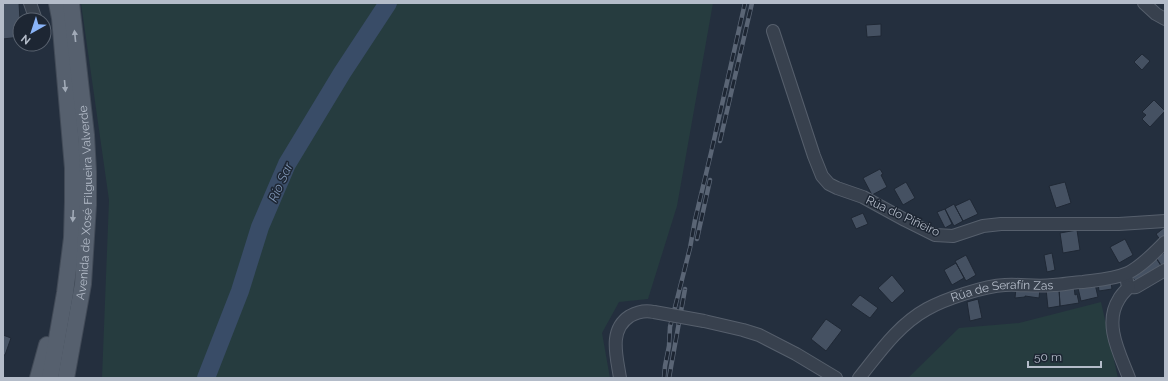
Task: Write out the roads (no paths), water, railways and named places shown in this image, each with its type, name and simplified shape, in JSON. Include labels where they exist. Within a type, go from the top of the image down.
[{"type":"main road","name":"Avenida de Xosé Filgueira Valverde","points":[[66,378],[83,284],[88,205],[86,135],[72,3]]},
{"type":"main road","name":"Avenida de Xosé Filgueira Valverde","points":[[50,378],[65,293],[72,238],[73,201],[73,168],[60,18],[51,4]]},
{"type":"main road","points":[[77,378],[83,284]]},
{"type":"main road","points":[[38,378],[52,328],[65,293]]},
{"type":"street","points":[[1144,3],[1156,14],[1165,19]]},
{"type":"street","name":"Rúa do Piñeiro","points":[[773,31],[814,156],[822,176],[828,184],[863,198],[935,234],[945,236],[953,236],[982,226],[1001,224],[1119,224],[1165,221]]},
{"type":"street","name":"Rúa de Serafín Zas","points":[[859,378],[889,341],[906,323],[927,309],[946,301],[996,286],[1053,285],[1107,279],[1126,274],[1141,265],[1165,242]]},
{"type":"street","points":[[1129,287],[1136,287],[1165,270]]},
{"type":"street","points":[[1126,274],[1127,285],[1129,287]]},
{"type":"street","points":[[1129,287],[1117,303],[1112,321],[1113,333],[1129,378]]},
{"type":"street","points":[[620,378],[615,338],[620,325],[625,319],[634,314],[649,311],[704,321],[759,335],[796,354],[836,378]]},
{"type":"waterway","name":"Río Sar","points":[[206,378],[240,291],[260,227],[287,164],[342,73],[388,3]]},
{"type":"railway","points":[[664,378],[669,346],[670,327],[690,248],[695,220],[745,3]]},
{"type":"railway","points":[[720,141],[752,3]]},
{"type":"railway","points":[[697,239],[710,180]]},
{"type":"railway","points":[[669,378],[685,289]]}]
